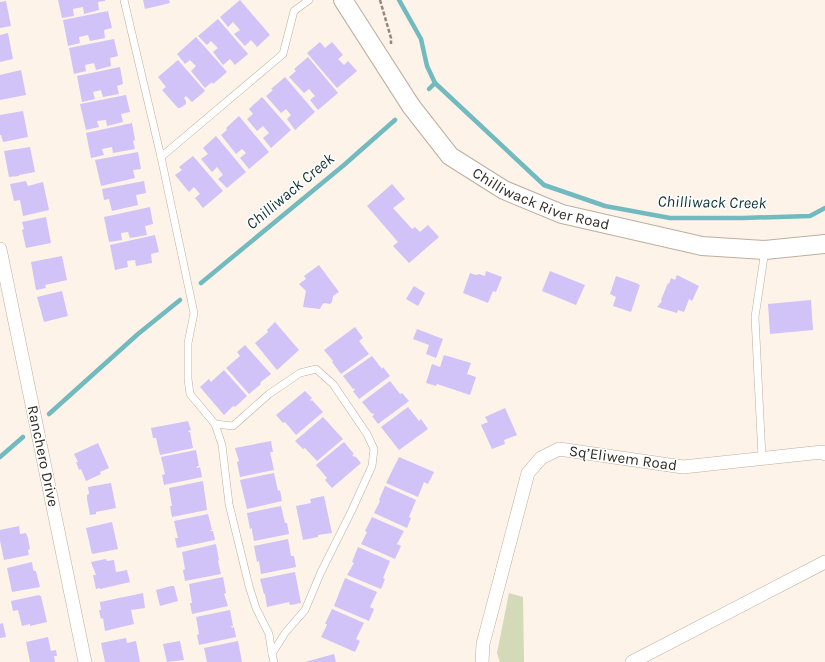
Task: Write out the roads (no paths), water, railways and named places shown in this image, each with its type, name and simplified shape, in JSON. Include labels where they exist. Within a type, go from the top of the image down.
[{"type":"main road","name":"Chilliwack River Road","points":[[343,0],[411,106],[450,156],[504,190],[562,214],[702,246],[765,250],[825,244]]},
{"type":"street","name":"Ranchero Drive","points":[[0,249],[85,662]]},
{"type":"street","name":"Sq’Eliwem Road","points":[[482,662],[483,644],[528,472],[541,458],[559,449],[683,467],[822,452],[825,454]]},
{"type":"street","points":[[632,662],[825,562]]},
{"type":"lane","points":[[124,0],[161,157],[194,313],[188,343],[188,380],[190,394],[215,424],[222,445],[229,504],[249,586],[256,608],[268,634],[274,662]]},
{"type":"lane","points":[[161,157],[283,54],[294,11],[309,0]]},
{"type":"lane","points":[[762,458],[756,317],[765,250]]},
{"type":"lane","points":[[215,424],[233,426],[269,394],[300,373],[316,369],[333,384],[367,434],[374,449],[372,466],[321,572],[305,610],[285,633],[272,654]]},
{"type":"waterway","name":"Chilliwack Creek","points":[[399,0],[421,39],[427,66],[435,83],[544,185],[605,206],[670,218],[810,216],[825,208]]},
{"type":"waterway","name":"Chilliwack Creek","points":[[429,89],[435,83]]},
{"type":"waterway","name":"Chilliwack Creek","points":[[201,283],[344,165],[395,120]]},
{"type":"waterway","name":"Chilliwack Creek","points":[[49,414],[138,334],[180,300]]},
{"type":"waterway","name":"Chilliwack Creek","points":[[0,457],[23,437]]}]
